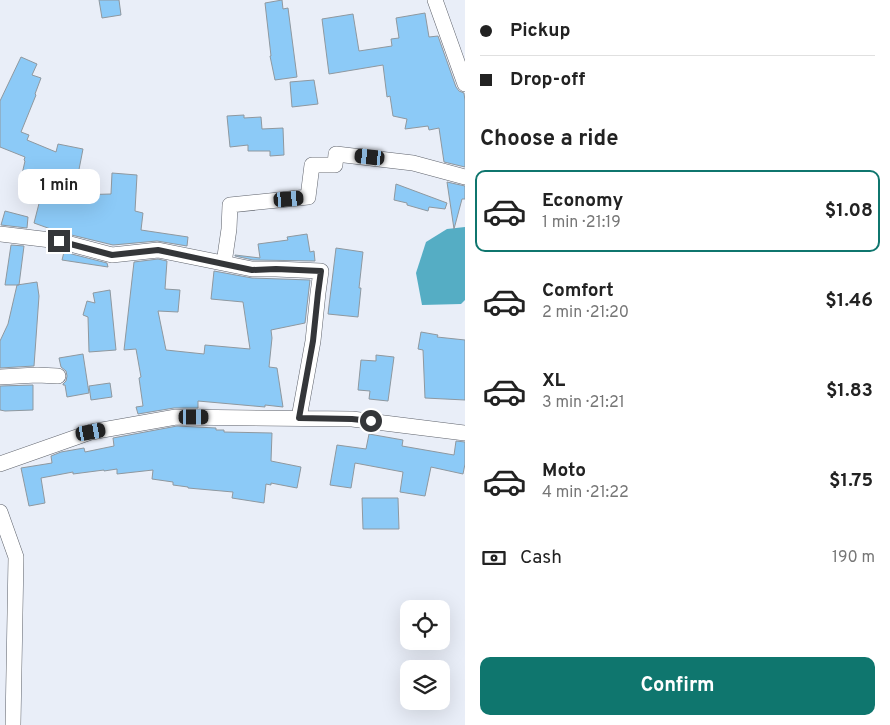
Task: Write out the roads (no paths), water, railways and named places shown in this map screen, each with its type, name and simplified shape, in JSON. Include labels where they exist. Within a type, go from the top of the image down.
[{"type":"street","points":[[436,0],[465,84]]},
{"type":"street","points":[[224,263],[230,205],[308,197],[312,165],[335,165],[336,154],[413,163],[465,177]]},
{"type":"street","points":[[0,234],[59,241],[112,255],[158,250],[252,270],[321,271],[313,341],[299,418]]},
{"type":"street","points":[[0,377],[58,376]]},
{"type":"street","points":[[0,465],[91,432],[176,417],[352,419],[465,432]]},
{"type":"street","points":[[0,512],[16,558],[14,725]]},
{"type":"water","points":[[465,227],[465,300],[461,304],[422,305],[416,273],[426,242],[447,229]]}]
